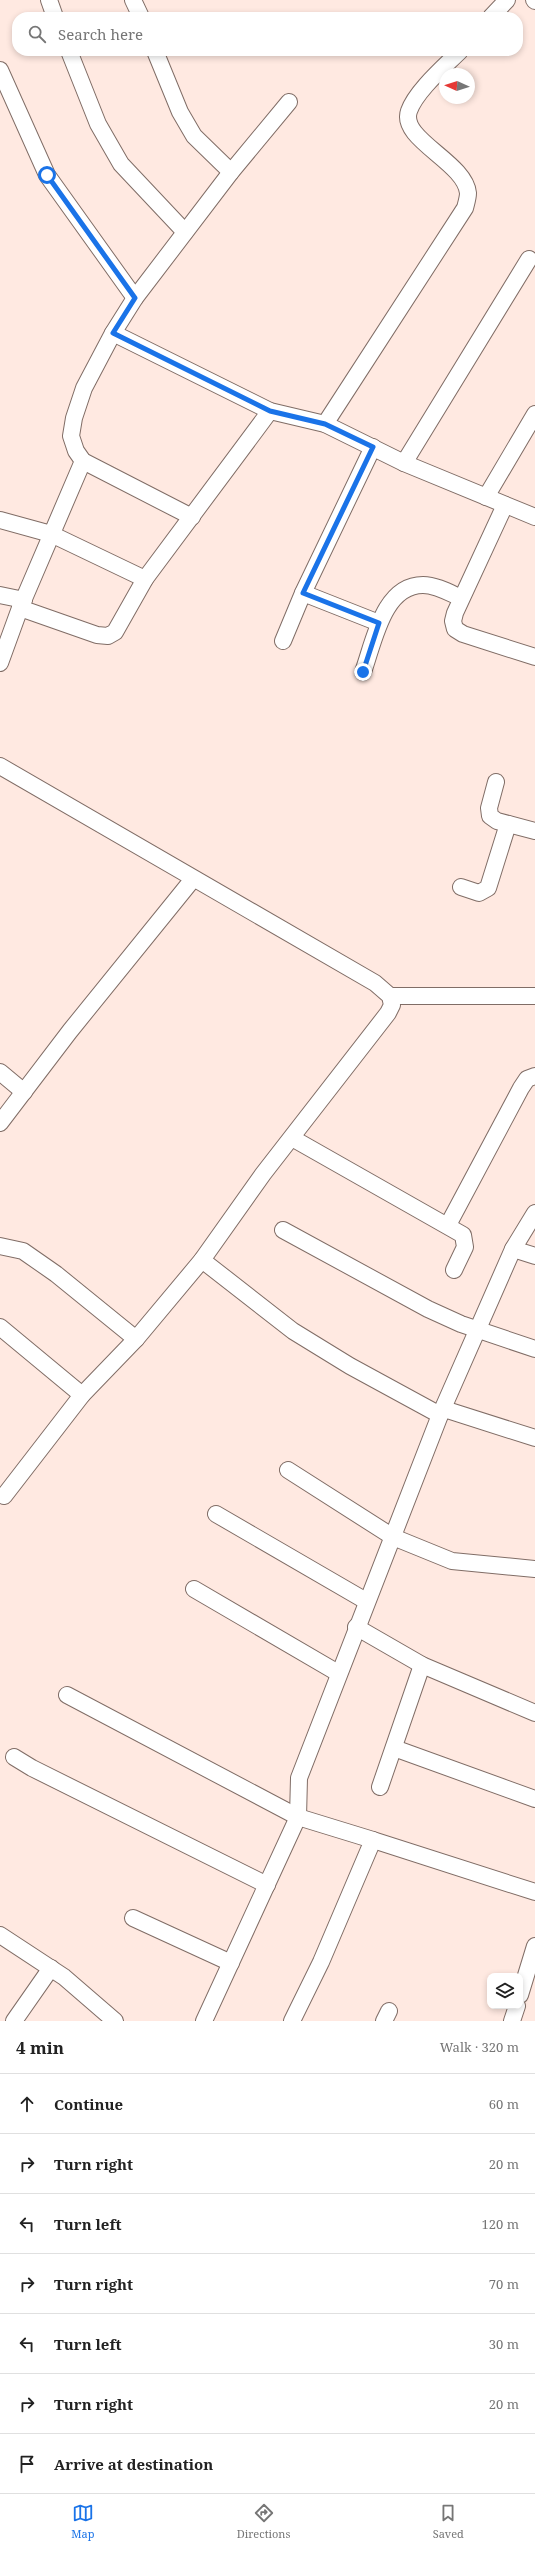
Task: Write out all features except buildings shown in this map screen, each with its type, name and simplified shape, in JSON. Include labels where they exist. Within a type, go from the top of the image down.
[{"type":"street","points":[[48,0],[53,12]]},
{"type":"street","points":[[133,0],[138,12]]},
{"type":"street","points":[[496,12],[507,0]]},
{"type":"street","points":[[71,56],[98,124],[121,164],[185,232]]},
{"type":"street","points":[[157,56],[180,112],[194,136],[231,172]]},
{"type":"street","points":[[325,424],[465,208],[468,194],[464,181],[432,148],[414,134],[407,124],[408,112],[416,98],[455,56]]},
{"type":"street","points":[[0,70],[47,175],[135,298]]},
{"type":"street","points":[[192,517],[82,461],[76,451],[71,436],[74,418],[84,388],[113,333],[135,298],[231,172],[289,102]]},
{"type":"street","points":[[404,463],[529,259]]},
{"type":"street","points":[[113,333],[270,411],[325,424],[404,463],[535,517]]},
{"type":"street","points":[[0,595],[97,635],[108,636],[115,632],[145,579],[270,411]]},
{"type":"street","points":[[486,498],[535,414]]},
{"type":"street","points":[[283,641],[303,593],[373,447]]},
{"type":"street","points":[[0,663],[22,604],[82,461]]},
{"type":"street","points":[[505,505],[461,598],[453,621],[455,629],[463,634],[535,657]]},
{"type":"street","points":[[0,520],[51,534],[145,579]]},
{"type":"street","points":[[363,672],[379,623],[398,594],[410,586],[425,585],[461,598]]},
{"type":"street","points":[[303,593],[379,623]]},
{"type":"street","points":[[0,766],[375,983],[390,996],[392,1005],[388,1014],[292,1138],[202,1260],[136,1340],[82,1395],[4,1496]]},
{"type":"street","points":[[496,782],[489,808],[490,816],[497,821],[535,831]]},
{"type":"street","points":[[461,887],[479,893],[488,888],[508,824]]},
{"type":"street","points":[[0,1123],[70,1030],[193,879]]},
{"type":"street","points":[[390,996],[535,995]]},
{"type":"street","points":[[0,1072],[24,1092]]},
{"type":"street","points":[[448,1225],[520,1088],[526,1079],[535,1076]]},
{"type":"street","points":[[292,1138],[448,1225],[463,1235],[466,1241],[454,1270]]},
{"type":"street","points":[[204,2021],[298,1817],[299,1778],[366,1600],[393,1537],[442,1412],[477,1328],[513,1249],[535,1213]]},
{"type":"street","points":[[283,1230],[428,1309],[461,1324],[477,1328],[535,1349]]},
{"type":"street","points":[[0,1247],[24,1251],[56,1274],[136,1340]]},
{"type":"street","points":[[513,1249],[535,1256]]},
{"type":"street","points":[[202,1260],[293,1332],[350,1366],[442,1412],[535,1438]]},
{"type":"street","points":[[0,1327],[82,1395]]},
{"type":"street","points":[[288,1470],[393,1537],[452,1561],[535,1570]]},
{"type":"street","points":[[216,1514],[366,1600]]},
{"type":"street","points":[[194,1589],[338,1673]]},
{"type":"street","points":[[356,1627],[422,1665],[535,1713]]},
{"type":"street","points":[[380,1787],[422,1665]]},
{"type":"street","points":[[67,1695],[298,1817],[535,1892]]},
{"type":"street","points":[[394,1748],[535,1799]]},
{"type":"street","points":[[14,1756],[32,1768],[267,1886]]},
{"type":"street","points":[[292,2021],[321,1962],[373,1840]]},
{"type":"street","points":[[134,1918],[231,1963]]},
{"type":"street","points":[[0,1935],[51,1968],[115,2021]]},
{"type":"street","points":[[523,1985],[535,1946]]},
{"type":"street","points":[[14,2021],[51,1968]]},
{"type":"street","points":[[512,2021],[516,2009]]},
{"type":"route","points":[[47,175],[135,298],[113,333],[270,411],[325,424],[373,447],[303,593],[379,623],[363,672]]}]
